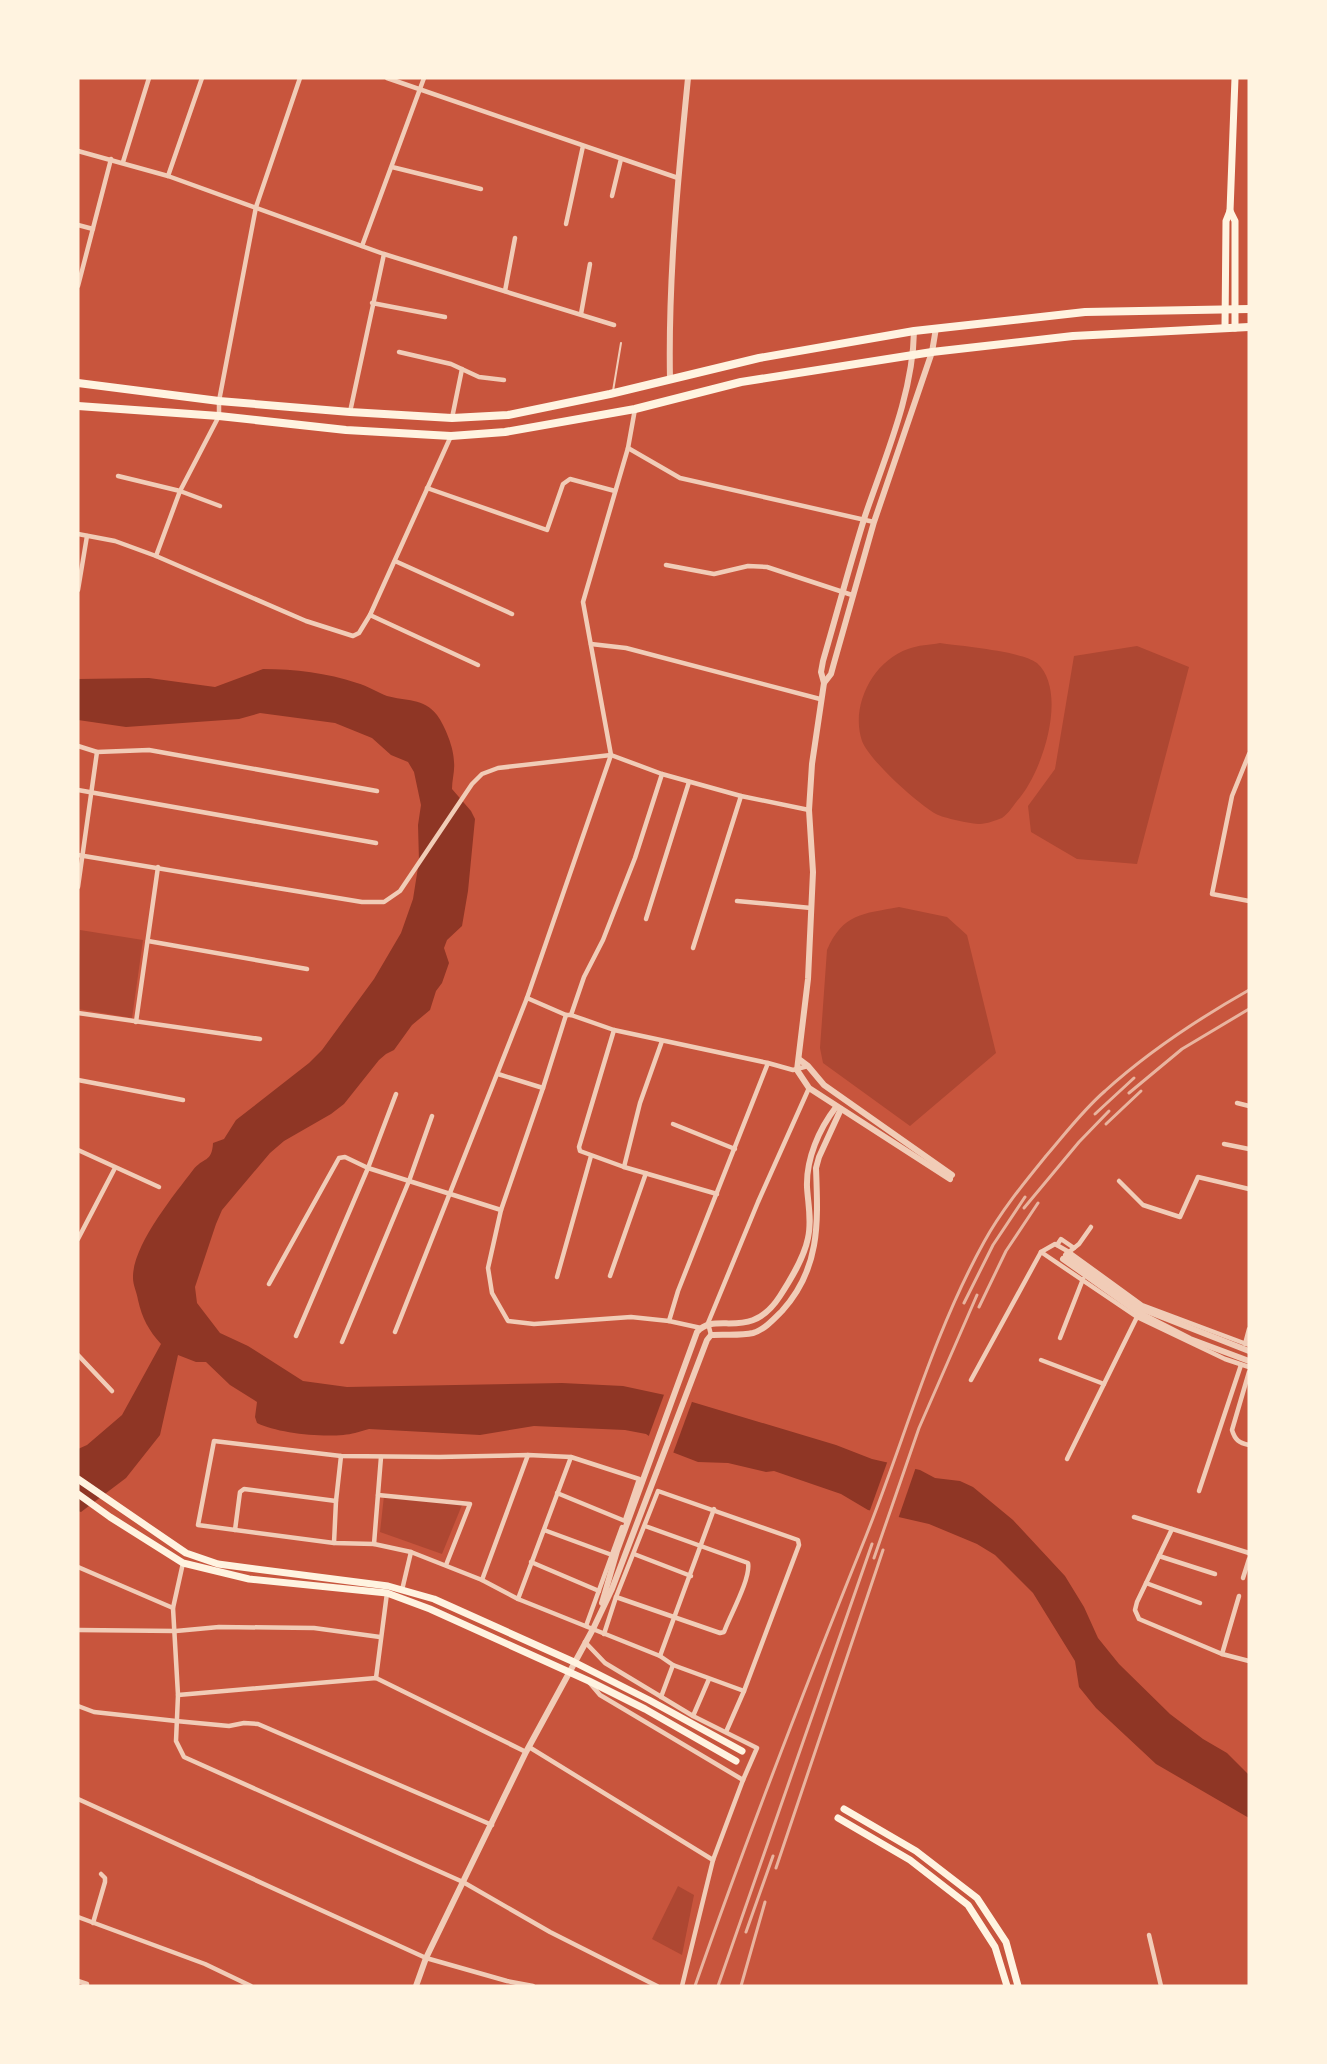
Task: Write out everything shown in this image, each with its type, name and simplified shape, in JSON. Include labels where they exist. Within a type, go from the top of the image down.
[{"type":"main road","points":[[1225,328],[1226,221],[1230,211],[1235,78]]},
{"type":"main road","points":[[1230,211],[1235,221],[1235,328]]},
{"type":"main road","points":[[78,383],[219,401],[350,411],[452,418],[508,415],[612,394],[759,358],[914,331],[1085,312],[1249,309]]},
{"type":"main road","points":[[78,406],[219,416],[346,430],[451,436],[505,432],[635,409],[741,381],[932,352],[1073,336],[1249,327]]},
{"type":"main road","points":[[78,1479],[179,1549],[218,1564],[388,1586],[434,1599],[574,1662],[650,1700],[742,1751]]},
{"type":"main road","points":[[78,1494],[183,1563],[249,1579],[387,1593],[430,1610],[589,1681],[645,1709],[736,1761]]},
{"type":"main road","points":[[844,1809],[916,1851],[977,1898],[1006,1942],[1018,1986]]},
{"type":"main road","points":[[838,1818],[910,1860],[969,1905],[995,1947],[1007,1986]]},
{"type":"main road","points":[[990,1938],[999,1933]]},
{"type":"street","points":[[123,162],[149,78]]},
{"type":"street","points":[[168,176],[202,78]]},
{"type":"street","points":[[156,556],[180,491],[219,416],[219,401],[256,207],[300,78]]},
{"type":"street","points":[[387,78],[678,178]]},
{"type":"street","points":[[362,246],[424,78]]},
{"type":"street","points":[[670,380],[669,325],[678,178],[688,78]]},
{"type":"street","points":[[566,224],[583,146]]},
{"type":"street","points":[[78,151],[168,176],[384,254],[614,325]]},
{"type":"street","points":[[78,286],[111,159]]},
{"type":"street","points":[[612,196],[621,159]]},
{"type":"street","points":[[392,167],[481,189]]},
{"type":"street","points":[[78,225],[93,229]]},
{"type":"street","points":[[506,291],[515,238]]},
{"type":"street","points":[[350,411],[384,254]]},
{"type":"street","points":[[580,314],[590,264]]},
{"type":"street","points":[[372,303],[445,317]]},
{"type":"street","points":[[797,1070],[808,979],[813,872],[809,810],[820,699],[824,683],[831,674],[874,522],[932,352],[936,328]]},
{"type":"street","points":[[824,683],[821,672],[823,661],[864,519],[896,424],[914,356],[914,331]]},
{"type":"street","points":[[399,352],[451,364],[479,377],[504,380]]},
{"type":"street","points":[[452,418],[462,369]]},
{"type":"street","points":[[395,1332],[527,998],[611,755],[584,602],[628,448],[635,409]]},
{"type":"street","points":[[78,534],[115,541],[156,556],[306,621],[353,636],[359,633],[370,615],[451,436]]},
{"type":"street","points":[[628,448],[680,478],[874,522]]},
{"type":"street","points":[[118,476],[180,491],[220,506]]},
{"type":"street","points":[[427,488],[547,530],[563,484],[570,479],[615,491]]},
{"type":"street","points":[[78,590],[87,536]]},
{"type":"street","points":[[395,561],[512,614]]},
{"type":"street","points":[[666,565],[714,574],[748,566],[767,567],[852,594]]},
{"type":"street","points":[[370,615],[478,664]]},
{"type":"street","points":[[591,644],[626,648],[820,699]]},
{"type":"street","points":[[78,746],[97,752],[148,750],[377,791]]},
{"type":"street","points":[[78,887],[80,855],[97,752]]},
{"type":"street","points":[[1249,754],[1232,796],[1212,894],[1249,902]]},
{"type":"street","points":[[80,855],[362,902],[384,902],[400,891],[472,784],[482,774],[498,768],[611,755],[689,782],[741,796],[809,810]]},
{"type":"street","points":[[662,774],[635,858],[603,940],[568,1015],[501,1210],[488,1268],[492,1293],[508,1321],[534,1324],[631,1317],[669,1321],[701,1328]]},
{"type":"street","points":[[646,919],[689,782]]},
{"type":"street","points":[[78,790],[376,843]]},
{"type":"street","points":[[693,948],[741,796]]},
{"type":"street","points":[[136,1022],[158,867]]},
{"type":"street","points":[[737,901],[811,908]]},
{"type":"street","points":[[148,941],[307,969]]},
{"type":"street","points":[[527,998],[568,1015],[614,1030],[797,1070],[808,1066]]},
{"type":"street","points":[[78,1013],[260,1039]]},
{"type":"street","points":[[614,1030],[579,1147],[580,1151],[624,1167],[717,1194]]},
{"type":"street","points":[[624,1167],[640,1103],[662,1041]]},
{"type":"street","points":[[797,1070],[809,1088],[951,1177],[824,1085],[800,1060]]},
{"type":"street","points":[[669,1321],[678,1291],[768,1062]]},
{"type":"street","points":[[498,1074],[543,1088]]},
{"type":"street","points":[[78,1080],[183,1100]]},
{"type":"street","points":[[601,1609],[607,1583],[690,1347],[701,1328],[708,1323],[758,1202],[809,1088]]},
{"type":"street","points":[[296,1336],[368,1168],[396,1094]]},
{"type":"street","points":[[1237,1103],[1249,1106]]},
{"type":"street","points":[[708,1323],[738,1324],[760,1318],[779,1298],[808,1238],[810,1213],[807,1186],[810,1155],[828,1117],[839,1108]]},
{"type":"street","points":[[711,1335],[754,1332],[772,1321],[790,1301],[804,1276],[817,1237],[816,1168],[839,1108]]},
{"type":"street","points":[[342,1342],[410,1181],[432,1116]]},
{"type":"street","points":[[673,1124],[735,1149]]},
{"type":"street","points":[[1224,1144],[1249,1149]]},
{"type":"street","points":[[78,1150],[159,1187]]},
{"type":"street","points":[[557,1277],[591,1156]]},
{"type":"street","points":[[268,1284],[339,1158],[345,1157],[368,1168],[501,1210]]},
{"type":"street","points":[[78,1239],[116,1168]]},
{"type":"street","points":[[610,1276],[646,1173]]},
{"type":"street","points":[[1119,1181],[1143,1205],[1180,1217],[1198,1178],[1249,1189]]},
{"type":"street","points":[[1068,1253],[1083,1239],[1090,1227]]},
{"type":"street","points":[[971,1380],[1041,1252],[1055,1244],[1142,1309],[1247,1347],[1249,1329]]},
{"type":"street","points":[[1041,1252],[1137,1317],[1241,1361],[1249,1361]]},
{"type":"street","points":[[1068,1253],[1139,1313],[1190,1339],[1241,1361],[1249,1367]]},
{"type":"street","points":[[1060,1338],[1083,1279]]},
{"type":"street","points":[[1067,1459],[1137,1317]]},
{"type":"street","points":[[589,1628],[612,1589],[701,1351],[711,1335],[708,1323]]},
{"type":"street","points":[[78,1355],[112,1391]]},
{"type":"street","points":[[1041,1360],[1104,1384]]},
{"type":"street","points":[[1198,1491],[1241,1361]]},
{"type":"street","points":[[1249,1372],[1232,1430],[1234,1438],[1239,1443],[1249,1445]]},
{"type":"street","points":[[416,1986],[426,1958],[528,1749],[585,1642],[589,1628],[599,1591],[639,1479],[571,1457],[528,1455],[341,1456],[214,1441],[198,1525],[334,1544],[374,1544],[411,1552],[482,1580],[518,1599],[589,1628],[660,1656],[673,1665],[744,1691]]},
{"type":"street","points":[[482,1580],[528,1455]]},
{"type":"street","points":[[334,1544],[341,1456]]},
{"type":"street","points":[[374,1544],[381,1457]]},
{"type":"street","points":[[518,1599],[571,1457]]},
{"type":"street","points":[[235,1530],[240,1492],[243,1489],[336,1501]]},
{"type":"street","points":[[604,1634],[616,1597],[658,1491],[798,1540],[799,1545],[744,1691],[726,1732]]},
{"type":"street","points":[[557,1493],[625,1521]]},
{"type":"street","points":[[378,1495],[470,1503],[446,1565]]},
{"type":"street","points":[[660,1656],[714,1509]]},
{"type":"street","points":[[1134,1517],[1249,1553]]},
{"type":"street","points":[[616,1597],[720,1633],[724,1632],[746,1578],[748,1563],[645,1526]]},
{"type":"street","points":[[1172,1529],[1136,1606],[1135,1610],[1139,1618],[1222,1654],[1249,1661]]},
{"type":"street","points":[[544,1530],[612,1555]]},
{"type":"street","points":[[402,1590],[411,1552]]},
{"type":"street","points":[[634,1554],[691,1576]]},
{"type":"street","points":[[1159,1556],[1215,1574]]},
{"type":"street","points":[[1243,1578],[1249,1559]]},
{"type":"street","points":[[531,1562],[599,1591]]},
{"type":"street","points":[[183,1563],[173,1608],[178,1695],[176,1741],[184,1757],[463,1882],[550,1932],[657,1986]]},
{"type":"street","points":[[78,1567],[173,1608]]},
{"type":"street","points":[[1146,1583],[1200,1603]]},
{"type":"street","points":[[376,1678],[387,1593]]},
{"type":"street","points":[[1222,1654],[1239,1596]]},
{"type":"street","points":[[78,1630],[176,1631],[219,1627],[314,1628],[380,1638]]},
{"type":"street","points":[[585,1642],[605,1663],[693,1716],[757,1748],[713,1860],[682,1986]]},
{"type":"street","points":[[661,1697],[673,1665]]},
{"type":"street","points":[[178,1695],[376,1678],[528,1749],[713,1860]]},
{"type":"street","points":[[693,1716],[709,1679]]},
{"type":"street","points":[[589,1681],[600,1695],[743,1780]]},
{"type":"street","points":[[78,1706],[94,1712],[176,1721],[229,1726],[244,1723],[258,1724],[492,1825]]},
{"type":"street","points":[[78,1799],[426,1958],[506,1984],[533,1986]]},
{"type":"street","points":[[93,1923],[105,1882],[101,1874]]},
{"type":"street","points":[[78,1917],[205,1964],[250,1986]]},
{"type":"street","points":[[1149,1935],[1161,1986]]},
{"type":"street","points":[[78,1981],[87,1986]]},
{"type":"lane","points":[[612,394],[621,343]]},
{"type":"shaded area","points":[[940,643],[1005,652],[1029,659],[1037,663],[1046,676],[1051,693],[1048,733],[1035,772],[1026,789],[1006,814],[988,823],[971,823],[936,814],[895,781],[874,759],[862,741],[859,714],[867,686],[875,674],[895,655],[912,648]]},
{"type":"shaded area","points":[[1137,646],[1189,667],[1137,864],[1077,859],[1031,832],[1028,806],[1055,769],[1074,656]]},
{"type":"shaded area","points":[[263,669],[323,674],[361,684],[387,696],[414,701],[432,710],[443,725],[452,750],[454,765],[452,789],[475,819],[462,926],[447,940],[444,948],[449,963],[430,1010],[412,1025],[394,1050],[379,1060],[344,1104],[284,1141],[270,1153],[222,1210],[195,1287],[197,1303],[220,1333],[248,1346],[303,1381],[347,1387],[562,1383],[623,1386],[679,1398],[836,1445],[872,1459],[920,1470],[935,1478],[960,1481],[973,1487],[1013,1520],[1065,1576],[1084,1607],[1098,1638],[1119,1664],[1170,1714],[1203,1739],[1227,1753],[1249,1775],[1249,1818],[1156,1764],[1096,1708],[1079,1687],[1075,1661],[1033,1593],[995,1555],[977,1544],[929,1524],[868,1510],[841,1494],[774,1471],[766,1472],[728,1463],[698,1462],[672,1452],[646,1434],[625,1430],[534,1426],[480,1435],[369,1429],[333,1436],[292,1433],[257,1423],[255,1417],[257,1402],[230,1385],[206,1362],[196,1362],[178,1355],[160,1435],[126,1478],[81,1512],[78,1511],[78,1449],[87,1445],[122,1415],[161,1344],[144,1318],[133,1281],[139,1251],[147,1236],[165,1207],[193,1170],[209,1157],[213,1143],[224,1139],[236,1120],[309,1063],[322,1050],[374,979],[401,933],[413,899],[419,861],[418,825],[421,805],[414,772],[408,762],[391,755],[372,738],[335,723],[260,713],[239,719],[126,727],[78,720],[78,679],[149,678],[215,687]]},
{"type":"shaded area","points":[[899,907],[947,917],[967,935],[996,1053],[910,1126],[823,1063],[820,1048],[827,950],[833,938],[847,922],[856,917]]},
{"type":"shaded area","points":[[80,930],[143,940],[132,1018],[78,1009]]},
{"type":"shaded area","points":[[384,1496],[462,1505],[442,1554],[380,1532]]},
{"type":"shaded area","points":[[678,1886],[694,1895],[682,1955],[652,1939]]},
{"type":"pier","points":[[665,1392],[693,1399],[672,1456],[648,1438]]},
{"type":"pier","points":[[888,1460],[916,1467],[898,1519],[869,1513]]},
{"type":"railway","points":[[695,1986],[757,1816],[935,1350],[966,1277],[984,1242],[1021,1187],[1074,1122],[1097,1098],[1156,1049],[1249,990]]},
{"type":"railway","points":[[1129,1093],[1182,1049],[1249,1009]]},
{"type":"railway","points":[[1095,1114],[1134,1078]]},
{"type":"railway","points":[[1106,1124],[1141,1091]]},
{"type":"railway","points":[[1024,1208],[1079,1142],[1109,1111]]},
{"type":"railway","points":[[964,1303],[993,1245],[1025,1197]]},
{"type":"railway","points":[[979,1307],[1006,1251],[1038,1203]]},
{"type":"railway","points":[[874,1558],[919,1428],[977,1295]]},
{"type":"railway","points":[[718,1986],[872,1544]]},
{"type":"railway","points":[[776,1868],[883,1550]]},
{"type":"railway","points":[[746,1932],[773,1856]]},
{"type":"railway","points":[[741,1986],[765,1902]]}]
